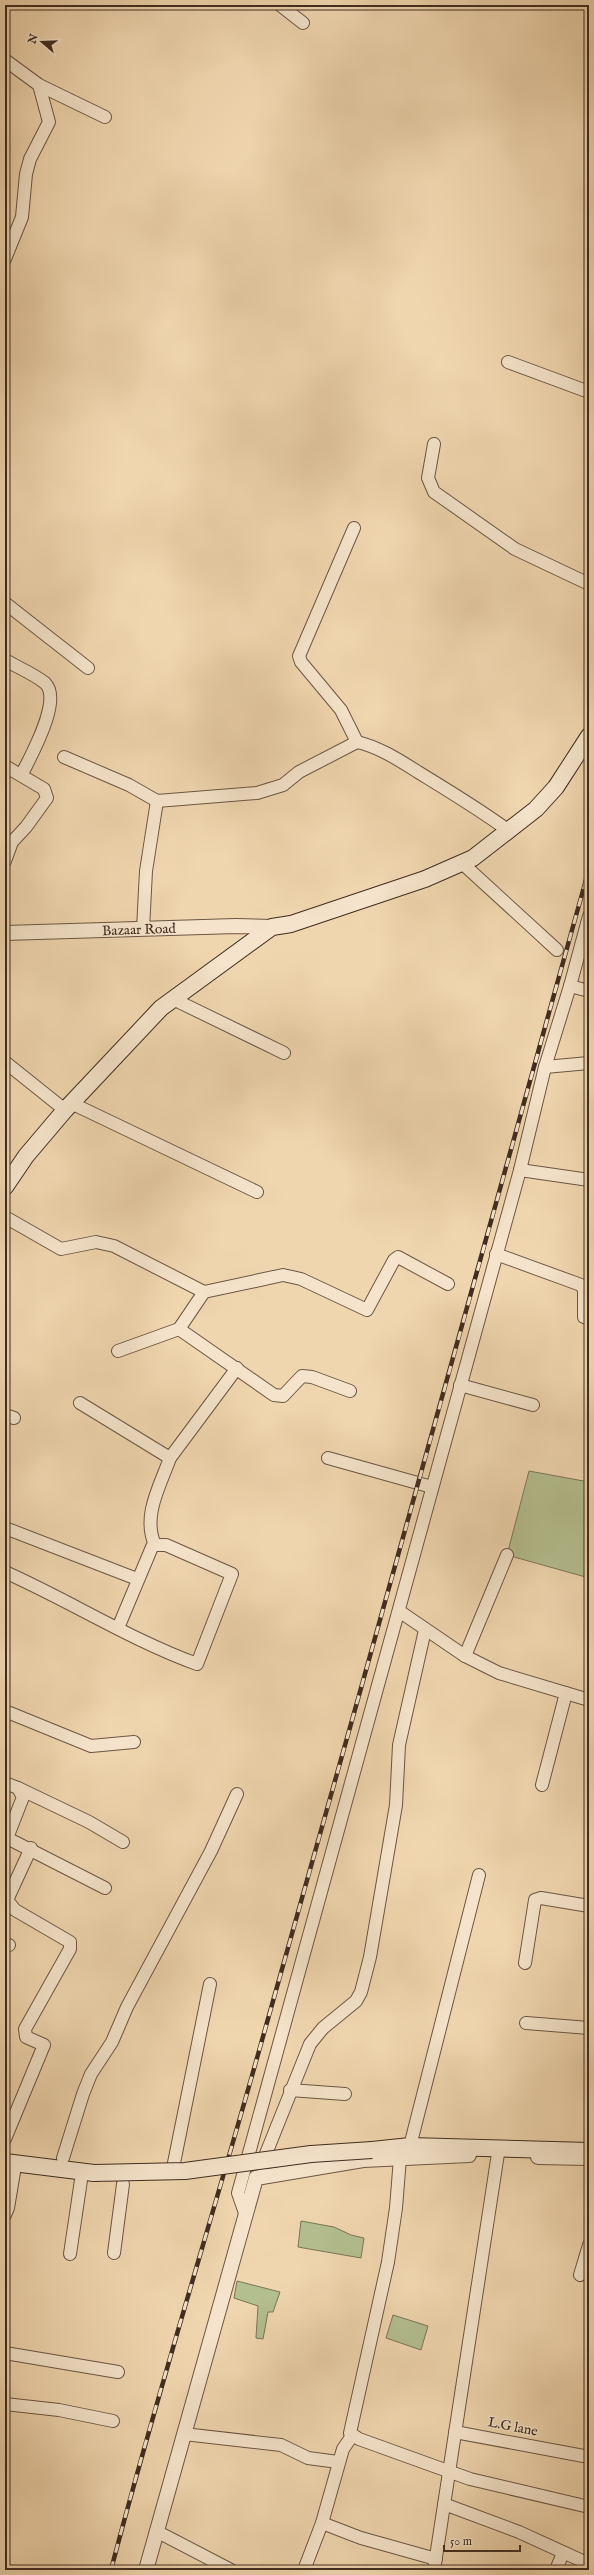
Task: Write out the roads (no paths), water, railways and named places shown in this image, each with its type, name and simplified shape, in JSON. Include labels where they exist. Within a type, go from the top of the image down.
[{"type":"main road","points":[[5,1187],[26,1156],[68,1107],[161,1008],[272,926],[291,924],[425,879],[473,858],[536,810],[556,787],[589,736]]},
{"type":"main road","points":[[10,2167],[87,2177],[184,2171],[311,2154],[410,2146],[498,2150],[589,2151]]},
{"type":"street","points":[[280,5],[303,23]]},
{"type":"street","points":[[5,60],[39,85],[78,106],[105,117]]},
{"type":"street","points":[[5,259],[22,218],[26,174],[30,159],[49,122],[39,85]]},
{"type":"street","points":[[508,362],[589,392]]},
{"type":"street","points":[[434,444],[428,478],[434,492],[515,549],[589,584]]},
{"type":"street","points":[[354,528],[299,656],[301,662],[341,710],[357,742]]},
{"type":"street","points":[[5,603],[88,668]]},
{"type":"street","points":[[5,660],[45,683],[50,693],[47,721],[22,774]]},
{"type":"street","points":[[64,757],[129,785],[157,801],[257,793],[283,785],[299,772],[357,742],[369,745],[394,758],[485,813],[508,831]]},
{"type":"street","points":[[5,766],[22,774],[44,789],[47,798],[26,827],[12,842],[5,861]]},
{"type":"street","points":[[143,929],[146,871],[157,801]]},
{"type":"street","points":[[462,863],[557,950]]},
{"type":"street","points":[[246,2216],[238,2193],[520,1170],[545,1067],[570,986],[589,916]]},
{"type":"street","name":"Bazaar Road","points":[[5,931],[272,926]]},
{"type":"street","points":[[570,986],[589,991]]},
{"type":"street","points":[[173,999],[284,1053]]},
{"type":"street","points":[[5,1062],[68,1107],[257,1192]]},
{"type":"street","points":[[545,1067],[589,1063]]},
{"type":"street","points":[[520,1170],[589,1180]]},
{"type":"street","points":[[5,1218],[61,1249],[65,1250],[96,1242],[114,1246],[204,1292],[283,1274],[301,1279],[367,1310],[394,1260],[398,1258],[448,1284]]},
{"type":"street","points":[[496,1254],[581,1285],[584,1290],[584,1317],[589,1319]]},
{"type":"street","points":[[118,1351],[179,1329],[204,1292]]},
{"type":"street","points":[[179,1329],[279,1397],[286,1394],[302,1376],[312,1377],[350,1391]]},
{"type":"street","points":[[155,1545],[149,1529],[150,1518],[170,1458],[237,1368]]},
{"type":"street","points":[[460,1384],[533,1405]]},
{"type":"street","points":[[80,1403],[170,1458]]},
{"type":"street","points":[[328,1458],[432,1487]]},
{"type":"street","points":[[5,1528],[137,1579]]},
{"type":"street","points":[[5,1572],[118,1628],[195,1663],[200,1662],[233,1575],[166,1545],[155,1545],[152,1547],[137,1579],[118,1628]]},
{"type":"street","points":[[465,1656],[507,1554]]},
{"type":"street","points":[[399,1611],[465,1656],[499,1673],[566,1693],[588,1696]]},
{"type":"street","points":[[146,2570],[256,2178],[290,2090],[315,2035],[356,2001],[361,1992],[370,1957],[396,1805],[399,1745],[425,1630]]},
{"type":"street","points":[[542,1785],[566,1693]]},
{"type":"street","points":[[5,1711],[91,1746],[134,1742]]},
{"type":"street","points":[[5,1783],[89,1822],[122,1842]]},
{"type":"street","points":[[18,1788],[22,1797],[6,1838],[31,1848],[105,1888]]},
{"type":"street","points":[[63,2158],[83,2094],[91,2074],[112,2042],[127,2007],[211,1851],[237,1794]]},
{"type":"street","points":[[5,2139],[44,2045],[26,2037],[25,2029],[70,1949],[70,1942],[15,1910],[6,1900],[31,1848]]},
{"type":"street","points":[[410,2146],[479,1875]]},
{"type":"street","points":[[525,1963],[535,1900],[541,1898],[589,1906]]},
{"type":"street","points":[[174,2164],[210,1984]]},
{"type":"street","points":[[526,2023],[589,2028]]},
{"type":"street","points":[[290,2090],[345,2094]]},
{"type":"street","points":[[256,2178],[363,2160],[498,2150],[570,2159],[589,2158]]},
{"type":"street","points":[[322,2523],[368,2541],[435,2564],[498,2150]]},
{"type":"street","points":[[304,2570],[322,2523],[338,2462],[343,2449],[352,2436],[351,2425],[388,2262],[396,2208],[400,2158]]},
{"type":"street","points":[[5,2215],[8,2208],[10,2167]]},
{"type":"street","points":[[70,2254],[87,2177]]},
{"type":"street","points":[[114,2253],[123,2184]]},
{"type":"street","points":[[580,2275],[589,2246]]},
{"type":"street","points":[[5,2353],[118,2372]]},
{"type":"street","points":[[5,2404],[59,2410],[113,2421]]},
{"type":"street","name":"L.G lane","points":[[455,2432],[565,2452],[589,2458]]},
{"type":"street","points":[[184,2434],[281,2445],[308,2458],[338,2462]]},
{"type":"street","points":[[352,2436],[476,2480],[589,2507]]},
{"type":"street","points":[[444,2504],[519,2532],[589,2564]]},
{"type":"street","points":[[156,2532],[232,2570]]},
{"type":"street","points":[[556,2570],[563,2553]]},
{"type":"railway","points":[[111,2570],[146,2441],[239,2122],[299,1909],[589,869]]}]
